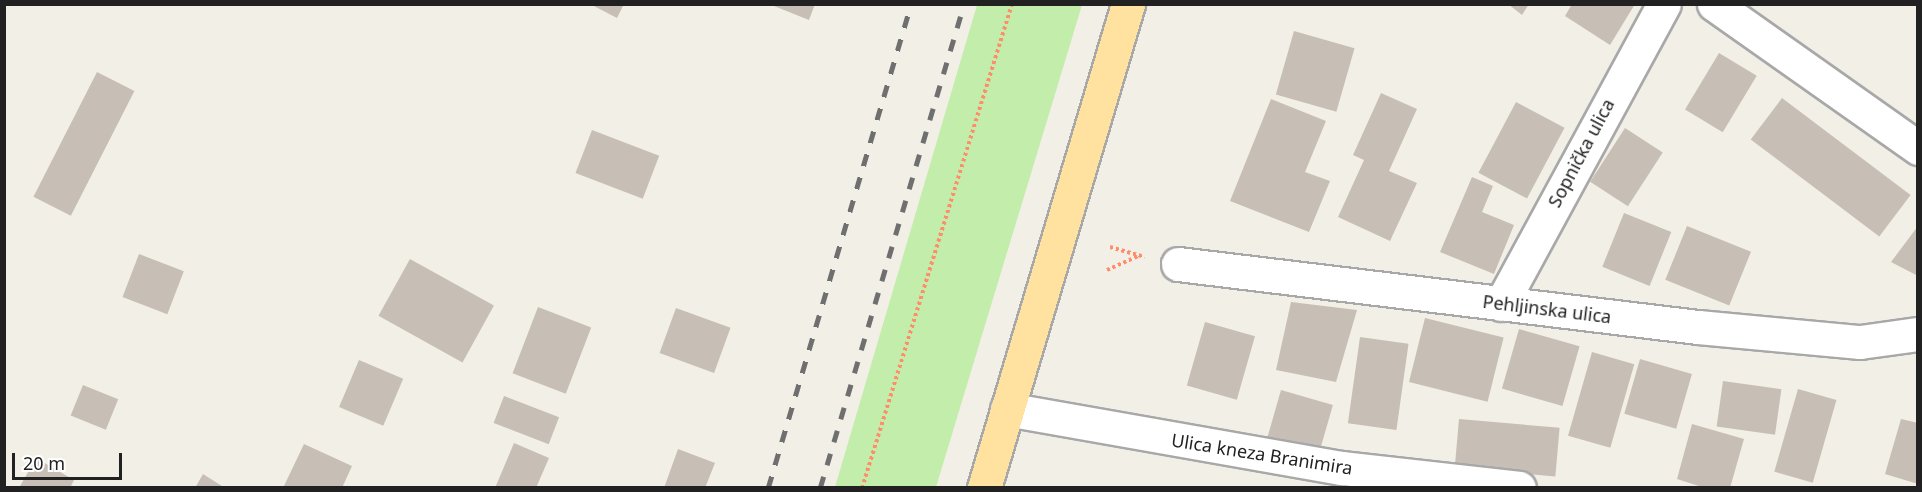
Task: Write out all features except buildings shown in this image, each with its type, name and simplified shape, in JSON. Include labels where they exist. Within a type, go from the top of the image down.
[{"type":"main road","points":[[984,488],[1128,4]]},
{"type":"street","name":"Sopnička ulica","points":[[1501,303],[1664,4]]},
{"type":"street","points":[[1714,4],[1917,148]]},
{"type":"street","name":"Pehljinska ulica","points":[[1178,264],[1501,303],[1860,342],[1917,334]]},
{"type":"street","name":"Ulica kneza Branimira","points":[[1007,409],[1342,468],[1519,488]]},
{"type":"path","points":[[862,488],[1012,4]]},
{"type":"path","points":[[1107,270],[1139,256]]},
{"type":"green space","points":[[977,5],[1082,5],[936,487],[835,487]]},
{"type":"railway","points":[[768,488],[911,4]]},
{"type":"railway","points":[[820,488],[964,4]]}]
